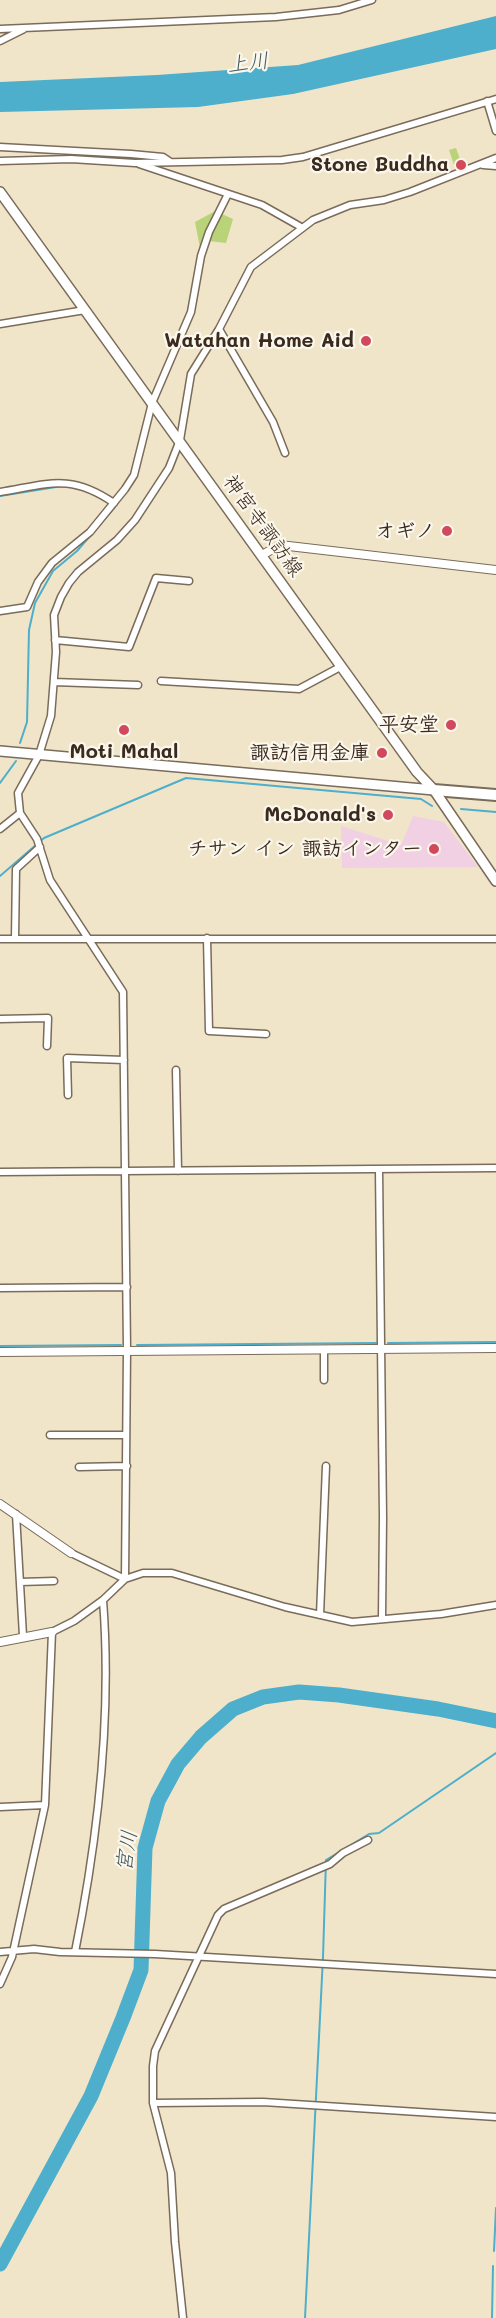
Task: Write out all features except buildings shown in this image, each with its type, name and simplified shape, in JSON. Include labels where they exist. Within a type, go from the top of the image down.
[{"type":"highway","points":[[434,790],[496,795]]},
{"type":"main road","name":"神宮寺諏訪線","points":[[0,192],[18,213],[85,310],[417,772],[434,790],[496,881]]},
{"type":"main road","points":[[0,751],[434,790]]},
{"type":"street","points":[[0,29],[276,17],[339,10],[372,0]]},
{"type":"street","points":[[0,41],[27,27]]},
{"type":"street","points":[[0,161],[71,159],[135,163],[282,160],[303,157],[496,99]]},
{"type":"street","points":[[487,101],[496,131]]},
{"type":"street","points":[[0,147],[142,155],[163,157],[171,162]]},
{"type":"street","points":[[125,1579],[127,1287],[123,992],[50,880],[39,844],[20,813],[18,793],[39,755],[51,716],[54,682],[54,615],[69,583],[78,572],[117,540],[135,520],[170,468],[180,440],[191,374],[219,329],[251,267],[313,220],[350,205],[384,200],[410,192],[496,158]]},
{"type":"street","points":[[135,163],[150,170],[262,205],[302,227]]},
{"type":"street","points":[[479,165],[496,166]]},
{"type":"street","points":[[0,611],[27,607],[38,582],[52,563],[90,532],[134,475],[152,403],[191,312],[201,256],[208,232],[228,194]]},
{"type":"street","points":[[0,324],[85,310]]},
{"type":"street","points":[[219,329],[273,422],[285,453]]},
{"type":"street","points":[[0,492],[69,482],[98,492],[114,503]]},
{"type":"street","points":[[262,555],[280,545],[496,570]]},
{"type":"street","points":[[55,640],[129,647],[156,578],[189,581]]},
{"type":"street","points":[[161,681],[299,690],[342,666]]},
{"type":"street","points":[[54,682],[138,685]]},
{"type":"street","points":[[0,829],[20,813]]},
{"type":"street","points":[[15,939],[16,869],[39,844]]},
{"type":"street","points":[[207,938],[209,1031],[267,1034]]},
{"type":"street","points":[[0,939],[496,939]]},
{"type":"street","points":[[0,1019],[48,1018],[47,1046]]},
{"type":"street","points":[[68,1095],[67,1058],[124,1060]]},
{"type":"street","points":[[176,1070],[178,1171]]},
{"type":"street","points":[[0,1172],[496,1168]]},
{"type":"street","points":[[380,1170],[382,1618]]},
{"type":"street","points":[[0,1288],[127,1287]]},
{"type":"street","points":[[0,1352],[496,1348]]},
{"type":"street","points":[[324,1350],[324,1380]]},
{"type":"street","points":[[50,1435],[126,1435]]},
{"type":"street","points":[[79,1467],[127,1466]]},
{"type":"street","points":[[320,1615],[326,1466]]},
{"type":"street","points":[[0,1504],[71,1553],[125,1579]]},
{"type":"street","points":[[16,1513],[23,1636]]},
{"type":"street","points":[[0,1642],[52,1632],[74,1621],[103,1600],[125,1579],[143,1573],[172,1573],[352,1622],[441,1614],[496,1605]]},
{"type":"street","points":[[21,1582],[54,1581]]},
{"type":"street","points":[[75,1952],[88,1888],[101,1772],[105,1634],[103,1600]]},
{"type":"street","points":[[0,1984],[14,1950],[45,1805],[52,1632]]},
{"type":"street","points":[[0,1807],[45,1805]]},
{"type":"street","points":[[183,2318],[171,2172],[153,2103],[155,2051],[218,1915],[224,1909],[330,1864],[343,1853],[368,1840]]},
{"type":"street","points":[[0,1952],[34,1949],[155,1954],[496,1974]]},
{"type":"street","points":[[153,2103],[262,2102],[496,2116]]},
{"type":"shaded area","points":[[413,816],[444,822],[478,867],[342,868],[341,826],[401,845]]},
{"type":"green space","points":[[456,148],[462,165],[455,168],[449,150]]},
{"type":"green space","points":[[217,210],[200,248],[195,222]]},
{"type":"green space","points":[[222,214],[233,219],[226,243],[209,241]]},
{"type":"water","points":[[496,16],[496,49],[293,94],[198,107],[0,112],[0,82],[157,75],[298,65]]},
{"type":"waterway","points":[[0,496],[62,486]]},
{"type":"waterway","points":[[20,743],[27,722],[29,630],[35,603],[53,571],[77,551],[115,507]]},
{"type":"waterway","points":[[0,783],[16,761]]},
{"type":"waterway","points":[[0,876],[44,838],[186,778],[421,799],[432,806]]},
{"type":"waterway","points":[[461,809],[496,812]]},
{"type":"waterway","points":[[388,1343],[496,1342]]},
{"type":"waterway","points":[[137,1345],[376,1343]]},
{"type":"waterway","points":[[0,1346],[121,1345]]},
{"type":"waterway","name":"宮川","points":[[0,2264],[91,2096],[123,2018],[141,1970],[145,1848],[158,1801],[178,1764],[201,1737],[233,1709],[263,1697],[299,1692],[339,1695],[438,1709],[496,1721]]},
{"type":"waterway","points":[[305,2318],[326,1860],[369,1834],[379,1833],[496,1753]]},
{"type":"waterway","points":[[494,2251],[496,2208]]},
{"type":"waterway","points":[[492,2318],[493,2266]]},
{"type":"place","name":"Stone Buddha","points":[[461,165]]},
{"type":"place","name":"Watahan Home Aid","points":[[366,341]]},
{"type":"place","name":"オギノ","points":[[447,531]]},
{"type":"place","name":"平安堂","points":[[451,725]]},
{"type":"place","name":"Moti Mahal","points":[[124,730]]},
{"type":"place","name":"諏訪信用金庫","points":[[382,753]]},
{"type":"place","name":"McDonald's","points":[[388,815]]},
{"type":"place","name":"チサン イン 諏訪インター","points":[[434,849]]},
{"type":"water label","name":"上川","points":[[248,63]]}]
